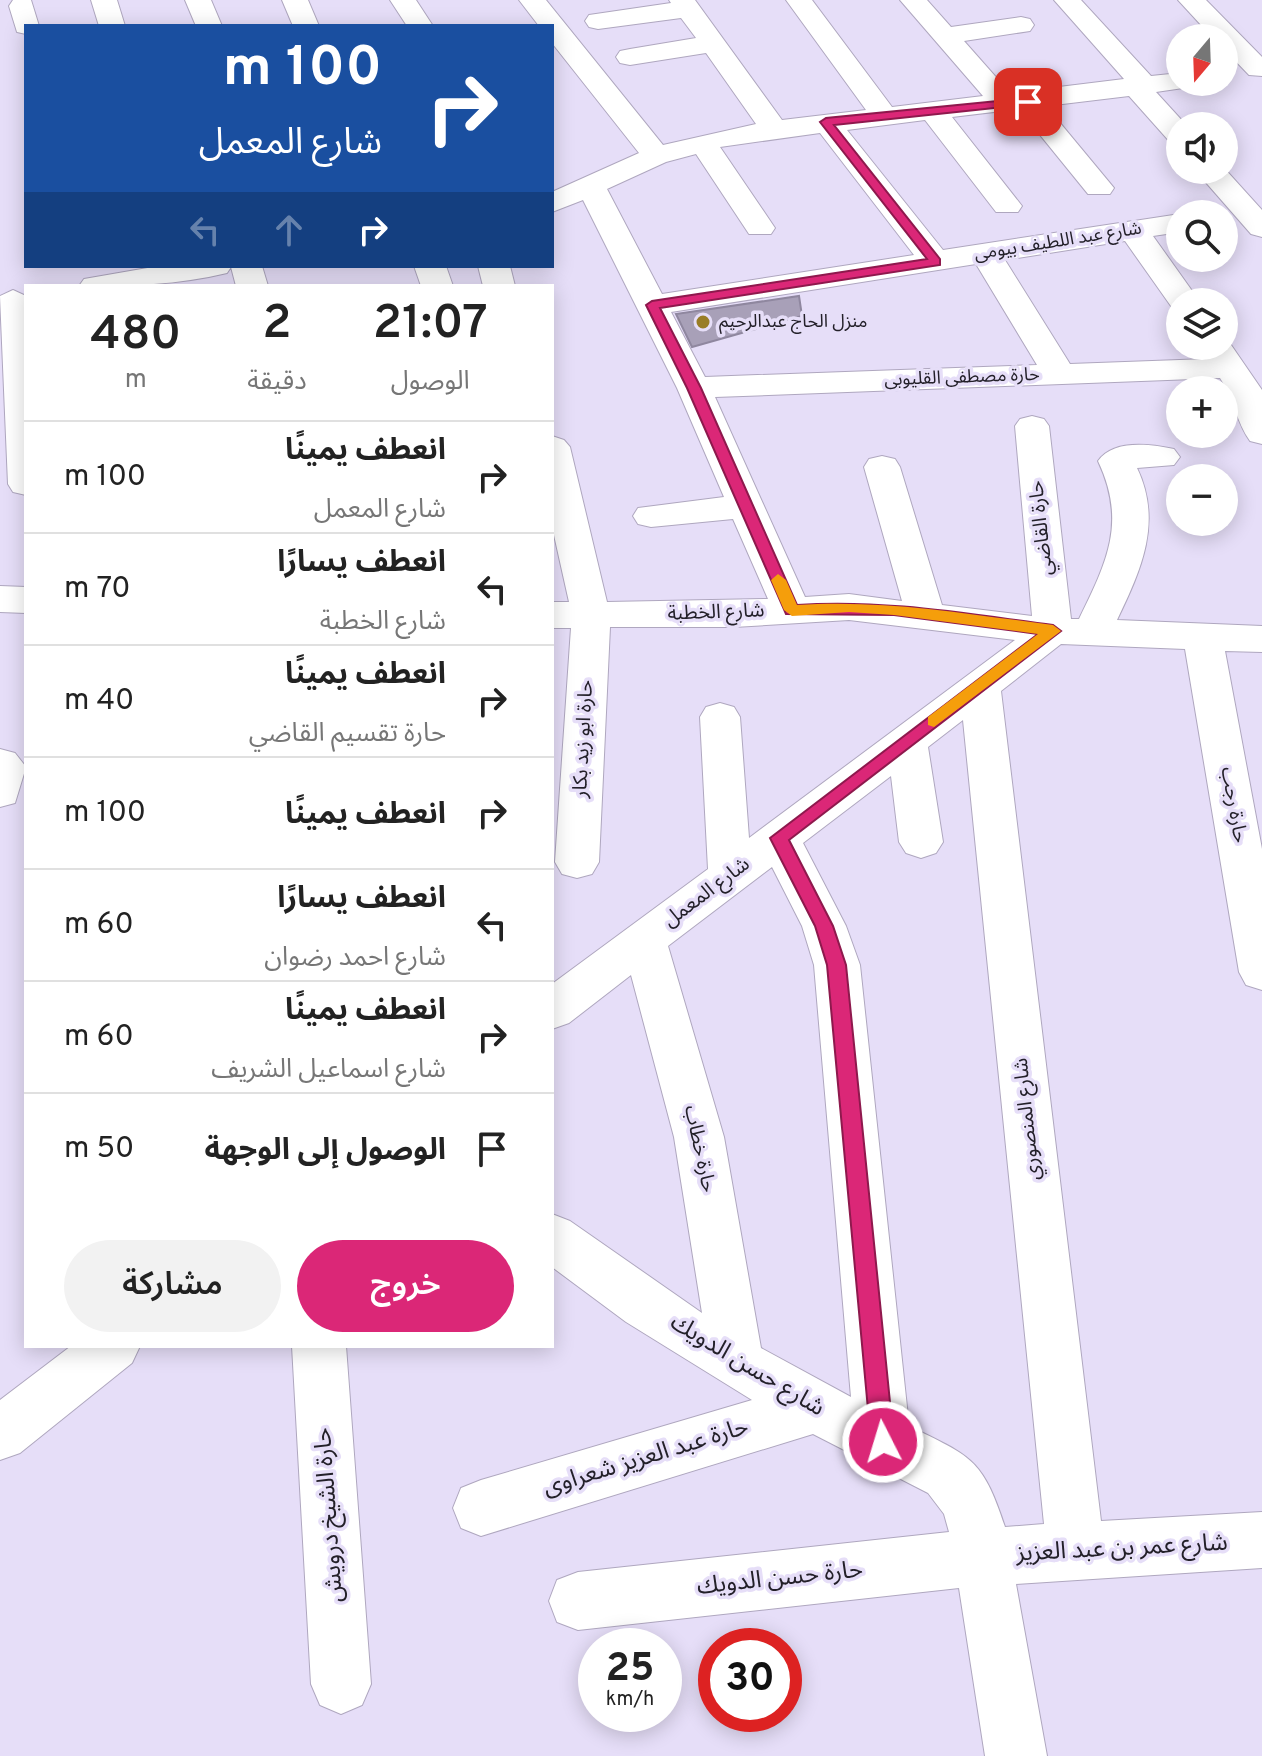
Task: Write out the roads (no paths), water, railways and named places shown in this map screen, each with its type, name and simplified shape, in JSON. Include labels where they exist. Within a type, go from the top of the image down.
[{"type":"street","points":[[104,0],[111,24]]},
{"type":"street","points":[[198,0],[208,24]]},
{"type":"street","points":[[295,0],[305,24]]},
{"type":"street","points":[[403,0],[419,24]]},
{"type":"street","points":[[532,0],[551,24]]},
{"type":"street","points":[[799,0],[884,116]]},
{"type":"street","points":[[913,0],[945,36],[1099,188]]},
{"type":"street","points":[[1067,0],[1166,118]]},
{"type":"street","points":[[1191,0],[1260,69]]},
{"type":"street","points":[[598,21],[685,4],[773,128]]},
{"type":"street","points":[[945,36],[1021,25]]},
{"type":"street","points":[[554,28],[656,156]]},
{"type":"street","points":[[630,57],[711,44]]},
{"type":"street","points":[[1238,72],[1260,69]]},
{"type":"street","points":[[792,610],[694,388],[652,305],[564,195],[656,156],[702,142],[773,128],[1016,103],[1166,83]]},
{"type":"street","points":[[932,111],[1007,206]]},
{"type":"street","points":[[826,122],[936,262]]},
{"type":"street","points":[[702,142],[760,228]]},
{"type":"street","points":[[1223,184],[1262,228]]},
{"type":"street","name":"شارع عبد اللطيف بيومى","points":[[652,305],[1166,225]]},
{"type":"street","points":[[1133,230],[1174,288]]},
{"type":"street","points":[[986,254],[1059,374]]},
{"type":"street","points":[[136,283],[196,268]]},
{"type":"street","points":[[13,300],[24,454]]},
{"type":"street","name":"حارة مصطفى القليوبى","points":[[694,388],[1059,374],[1194,360]]},
{"type":"street","points":[[1225,360],[1246,391],[1262,434]]},
{"type":"street","name":"حارة القاضي","points":[[1032,426],[1072,632]]},
{"type":"street","points":[[1072,632],[1129,554],[1133,532],[1131,493],[1116,461],[1121,457],[1162,457]]},
{"type":"street","name":"حارة ابو زيد بكار","points":[[554,465],[571,615],[577,862]]},
{"type":"street","points":[[882,467],[925,613]]},
{"type":"street","points":[[651,516],[746,506]]},
{"type":"street","name":"شارع الخطبة","points":[[571,615],[849,607],[925,613],[991,625],[1072,632],[1262,639]]},
{"type":"street","name":"شارع المعمل","points":[[554,1008],[980,686],[1072,632]]},
{"type":"street","name":"حارة رجب","points":[[1203,638],[1262,972]]},
{"type":"street","name":"شارع المنصوري","points":[[980,686],[1076,1551]]},
{"type":"street","points":[[720,717],[730,876]]},
{"type":"street","points":[[907,742],[921,842]]},
{"type":"street","points":[[0,764],[7,770],[0,792]]},
{"type":"street","points":[[779,838],[824,926],[837,965],[883,1442]]},
{"type":"street","name":"حارة خطاب","points":[[644,940],[699,1137],[736,1361]]},
{"type":"street","name":"شارع حسن الدويك","points":[[554,1239],[587,1266],[812,1408],[948,1474],[959,1486],[971,1507],[982,1557],[1016,1756]]},
{"type":"street","name":"حارة الشيخ درويش","points":[[319,1348],[341,1684]]},
{"type":"street","points":[[0,1434],[89,1355]]},
{"type":"street","name":"حارة عبد العزيز شعراوى","points":[[481,1508],[812,1408]]},
{"type":"street","name":"شارع عمر بن عبد العزيز","points":[[982,1557],[1262,1540]]},
{"type":"street","name":"حارة حسن الدويك","points":[[578,1601],[982,1557]]},
{"type":"place","name":"منزل الحاج عبدالرحيم","points":[[703,322]]}]
